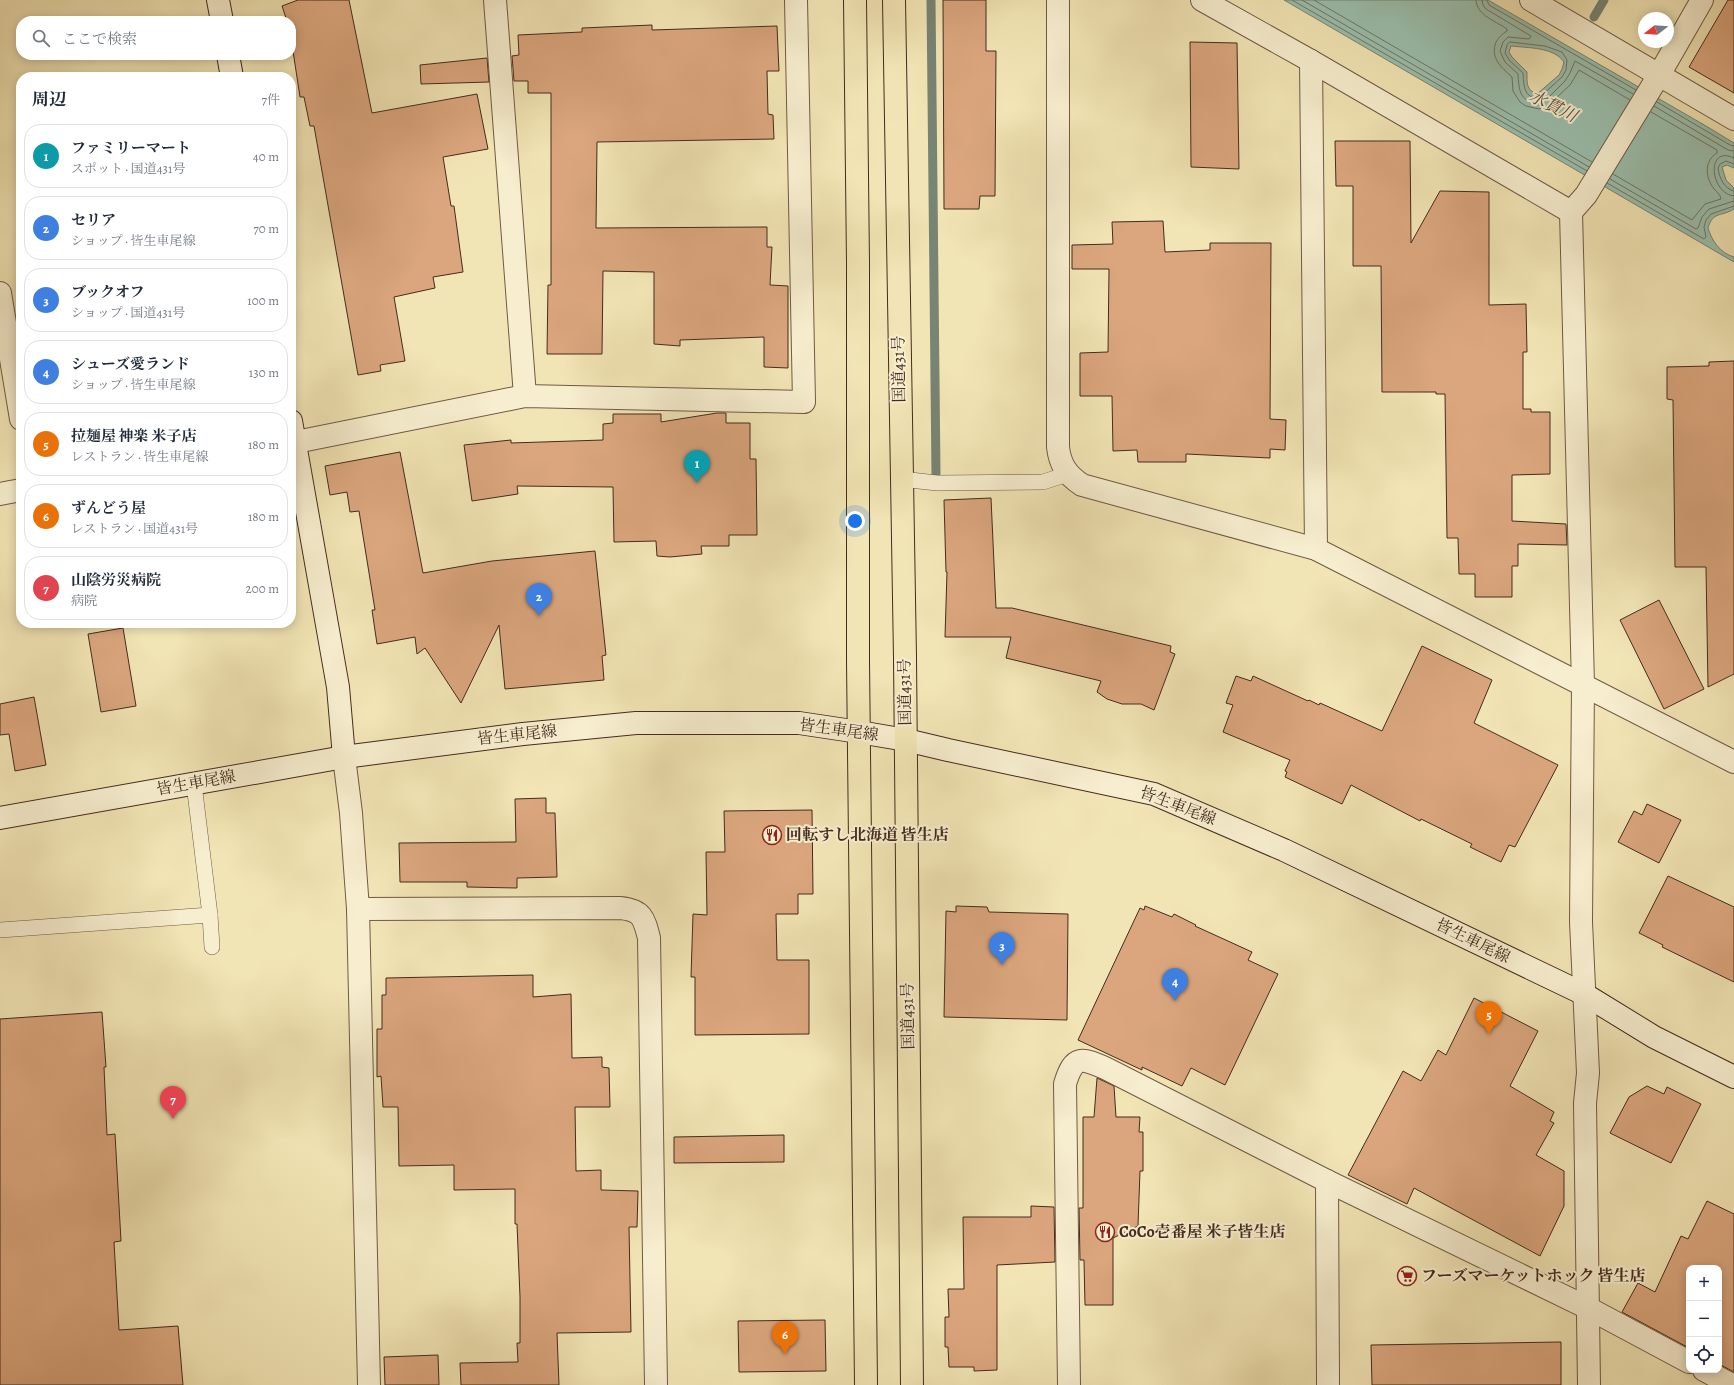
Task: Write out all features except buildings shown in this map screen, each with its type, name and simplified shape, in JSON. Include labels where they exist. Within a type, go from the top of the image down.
[{"type":"highway","points":[[855,0],[858,263],[857,568],[866,1385]]},
{"type":"highway","name":"国道431号","points":[[894,0],[906,740],[912,1385]]},
{"type":"street","points":[[218,0],[221,16]]},
{"type":"street","points":[[495,0],[525,396]]},
{"type":"street","points":[[296,442],[525,396],[804,402],[796,0]]},
{"type":"street","points":[[1058,0],[1058,447],[1060,459],[1068,474],[1082,485],[1316,549],[1734,762]]},
{"type":"street","points":[[1202,0],[1311,61],[1571,212]]},
{"type":"street","points":[[1531,0],[1656,80],[1734,120]]},
{"type":"street","points":[[1589,1385],[1585,1103],[1588,1073],[1581,922],[1583,684],[1571,212],[1586,195],[1656,80],[1702,0]]},
{"type":"street","points":[[229,60],[231,72]]},
{"type":"street","points":[[1311,61],[1316,549]]},
{"type":"street","points":[[0,293],[16,389]]},
{"type":"street","points":[[296,459],[338,687],[344,757],[351,813],[358,909],[369,1385]]},
{"type":"street","points":[[0,494],[16,491]]},
{"type":"street","name":"皆生車尾線","points":[[0,818],[344,757],[522,734],[636,723],[799,723],[906,740],[1154,794],[1284,850],[1584,994],[1654,1037],[1734,1077]]},
{"type":"street","points":[[358,909],[620,908],[632,910],[639,914],[645,922],[649,938],[656,1385]]},
{"type":"street","points":[[1069,1385],[1065,1084],[1069,1070],[1074,1063],[1084,1060],[1107,1069],[1327,1181],[1588,1308],[1686,1360]]},
{"type":"street","points":[[1327,1181],[1328,1385]]},
{"type":"street","points":[[1710,1373],[1732,1385]]},
{"type":"lane","points":[[901,478],[936,483],[1043,482],[1068,474]]},
{"type":"lane","points":[[194,784],[210,915],[212,947]]},
{"type":"lane","points":[[0,930],[210,915]]},
{"type":"water","name":"水貫川","points":[[1284,0],[1488,0],[1706,126],[1734,143],[1734,168],[1727,165],[1722,167],[1726,180],[1734,188],[1734,209],[1712,219],[1708,228],[1717,246],[1725,253],[1734,257],[1734,262]],"holes":[[[1511,46],[1540,49],[1554,53],[1564,62],[1559,75],[1537,94],[1533,92],[1527,83],[1527,72],[1509,52]]]},
{"type":"waterway","points":[[931,0],[936,474]]},
{"type":"waterway","points":[[1594,17],[1604,0]]},
{"type":"place","name":"ファミリーマート","points":[[697,483]]},
{"type":"place","name":"セリア","points":[[539,616]]},
{"type":"place","name":"回転すし北海道 皆生店","points":[[772,835]]},
{"type":"place","name":"ブックオフ","points":[[1002,965]]},
{"type":"place","name":"シューズ愛ランド","points":[[1175,1001]]},
{"type":"place","name":"拉麺屋 神楽 米子店","points":[[1489,1034]]},
{"type":"place","name":"山陰労災病院","points":[[173,1119]]},
{"type":"place","name":"CoCo壱番屋 米子皆生店","points":[[1105,1232]]},
{"type":"place","name":"フーズマーケットホック 皆生店","points":[[1407,1276]]},
{"type":"place","name":"ずんどう屋","points":[[785,1354]]}]
